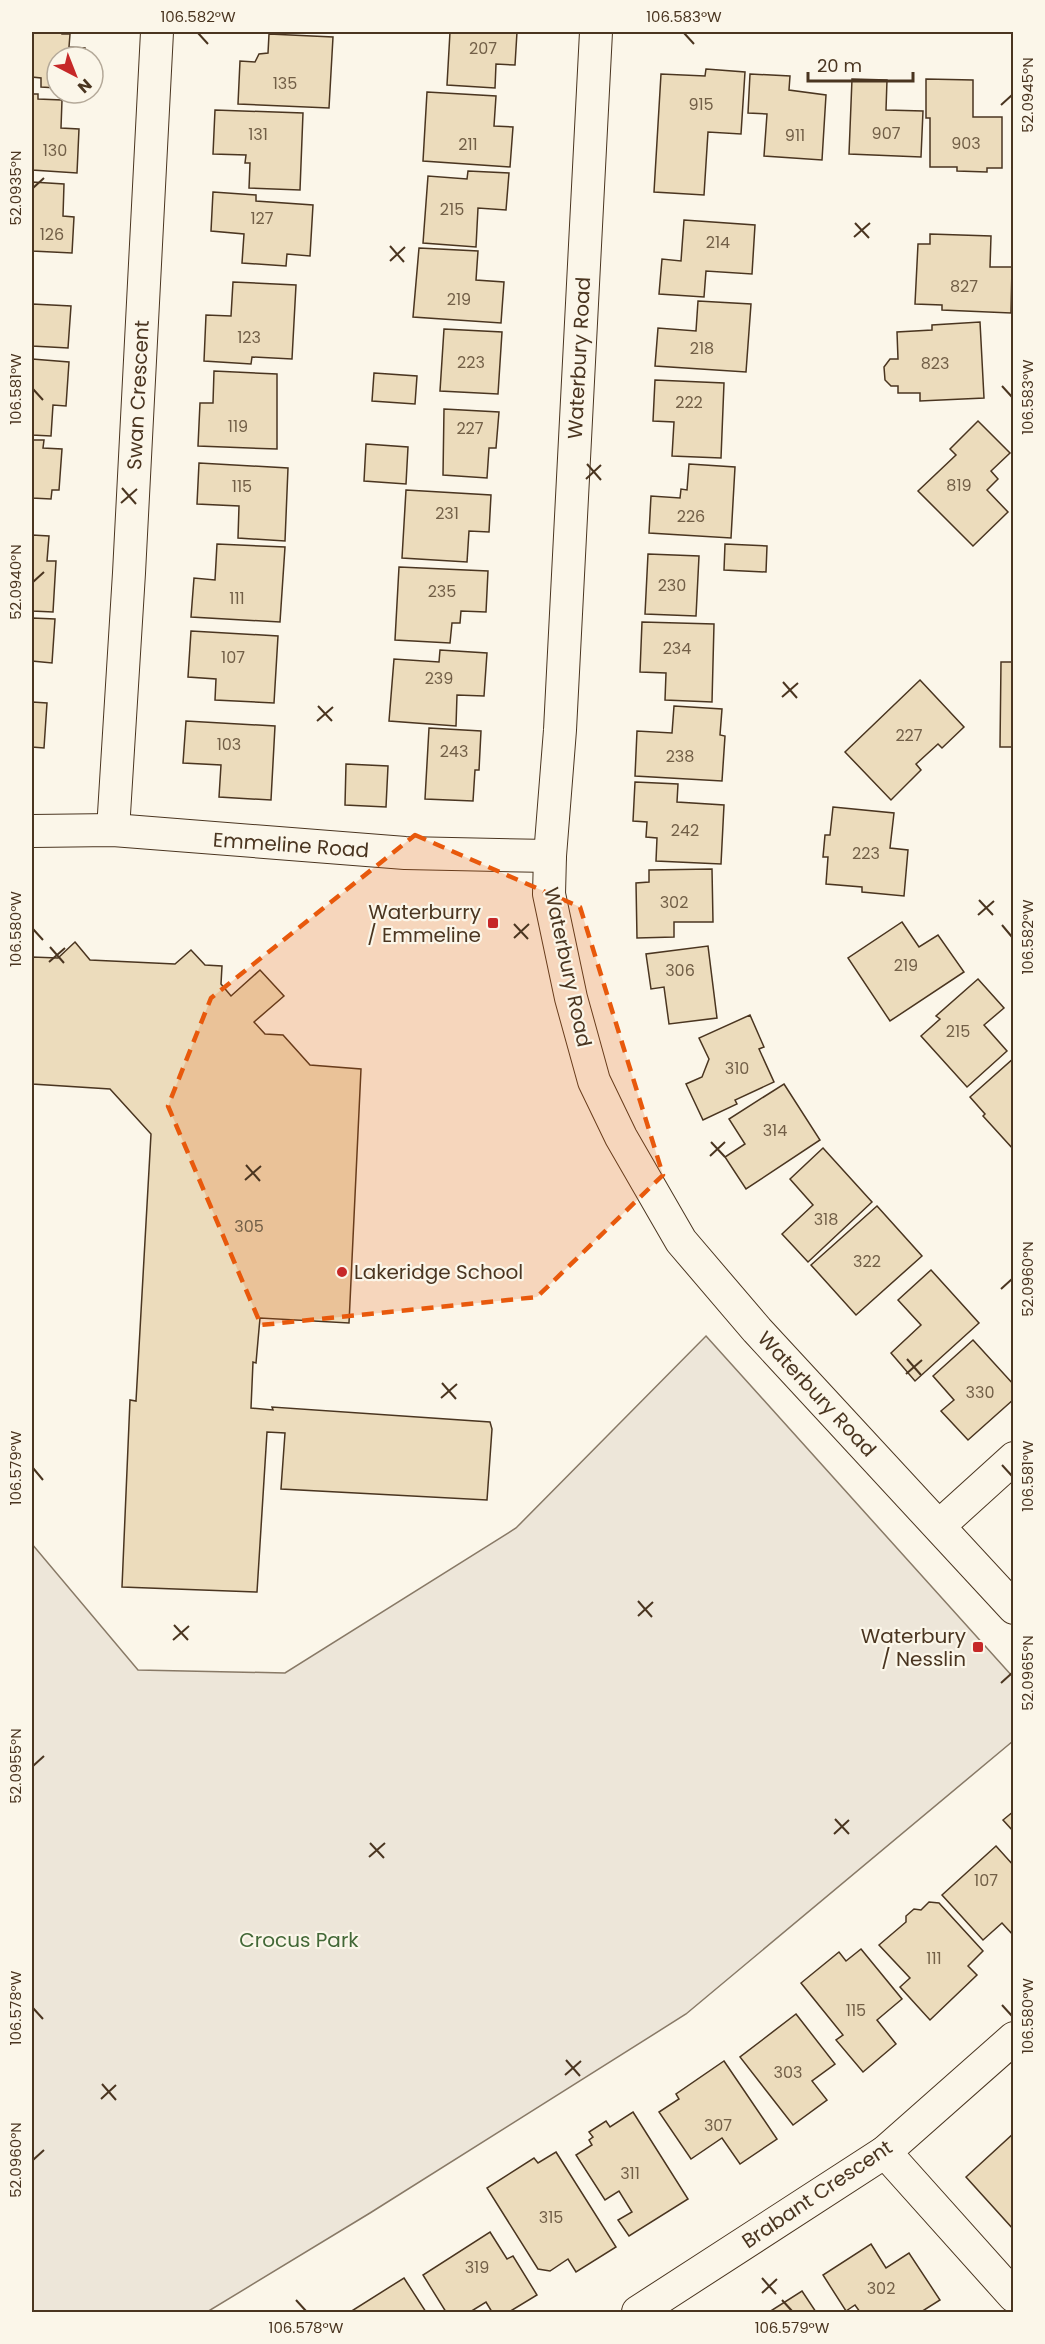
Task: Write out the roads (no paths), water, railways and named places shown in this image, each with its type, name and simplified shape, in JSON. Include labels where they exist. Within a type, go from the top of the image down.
[{"type":"street","name":"Swan Crescent","points":[[113,830],[129,573],[157,32]]},
{"type":"street","name":"Waterbury Road","points":[[596,32],[560,730],[549,894],[571,998],[594,1081],[621,1137],[681,1240],[757,1330],[1014,1608]]},
{"type":"street","name":"Emmeline Road","points":[[32,831],[113,830],[405,853],[550,856]]},
{"type":"street","points":[[939,1526],[1014,1458]]},
{"type":"street","name":"Brabant Crescent","points":[[638,2313],[885,2152],[1014,2038]]},
{"type":"street","points":[[885,2152],[1014,2296]]},
{"type":"place","name":"Waterburry / Emmeline","points":[[493,923]]},
{"type":"place","name":"Lakeridge School","points":[[342,1272]]},
{"type":"place","name":"Waterbury / Nesslin","points":[[978,1647]]},
{"type":"park label","name":"Crocus Park","points":[[299,1940]]}]
